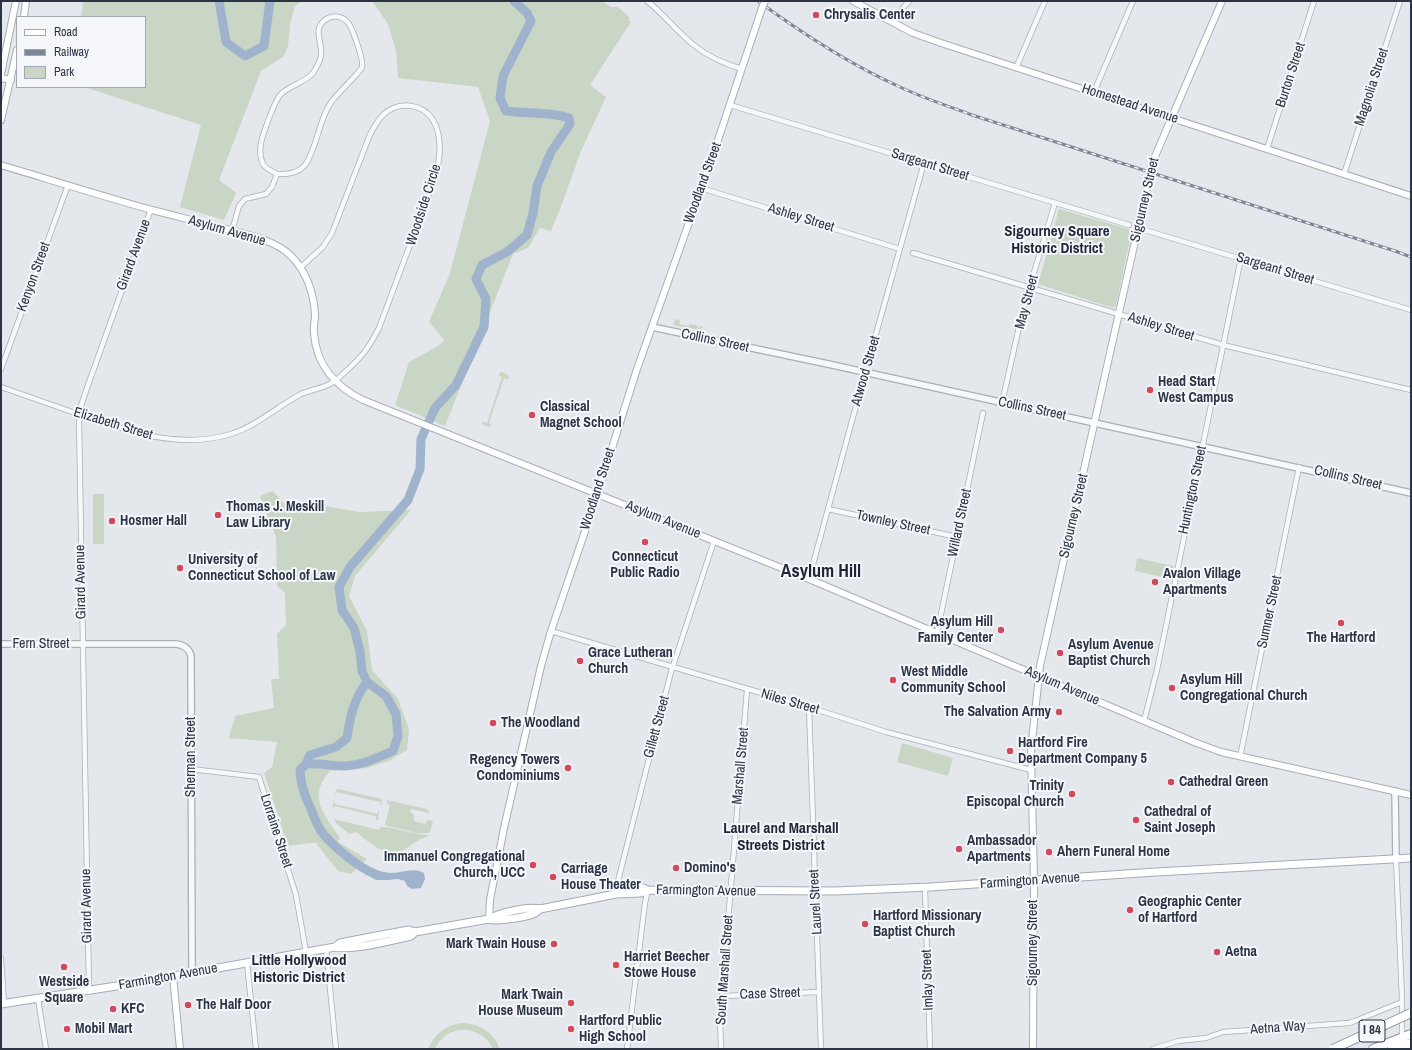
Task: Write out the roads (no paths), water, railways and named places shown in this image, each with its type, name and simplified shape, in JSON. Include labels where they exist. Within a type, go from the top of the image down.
[{"type":"highway","name":"I 84","points":[[1333,1049],[1411,1013]]},
{"type":"highway","name":"I 84","points":[[1373,1049],[1411,1034]]},
{"type":"highway","points":[[1392,1049],[1411,1043]]},
{"type":"main road","points":[[1,74],[16,1]]},
{"type":"main road","points":[[14,11],[24,15],[26,1]]},
{"type":"main road","name":"Woodland Street","points":[[489,919],[490,900],[504,829],[541,666],[551,631],[652,327],[765,1]]},
{"type":"main road","name":"Homestead Avenue","points":[[853,1],[920,36],[1411,196]]},
{"type":"main road","name":"Sigourney Street","points":[[1033,1049],[1034,881],[1031,770],[1038,676],[1042,652],[1153,161],[1222,1]]},
{"type":"main road","points":[[1,120],[16,55]]},
{"type":"main road","points":[[1,78],[11,80]]},
{"type":"main road","name":"Asylum Avenue","points":[[1,166],[232,231],[277,246],[289,254],[301,267],[309,286],[314,314],[314,333],[317,349],[326,370],[334,381],[344,390],[357,397],[809,579],[1203,746],[1240,757],[1411,795]]},
{"type":"main road","name":"Farmington Avenue","points":[[3,1004],[89,991],[326,948],[335,947],[342,949],[370,944],[411,936],[415,932],[489,919],[500,920],[533,914],[540,909],[616,894],[624,889],[640,887],[648,890],[815,892],[925,888],[1156,872],[1411,858]]},
{"type":"main road","points":[[173,976],[180,1049]]},
{"type":"street","points":[[647,1],[694,45],[706,54],[716,60],[742,69]]},
{"type":"street","points":[[891,22],[909,1]]},
{"type":"street","points":[[1016,68],[1045,1]]},
{"type":"street","points":[[1094,92],[1133,1]]},
{"type":"street","name":"Burton Street","points":[[1267,149],[1314,1]]},
{"type":"street","name":"Magnolia Street","points":[[1344,174],[1400,1]]},
{"type":"street","points":[[338,17],[349,24],[363,62],[362,68],[338,93],[329,105],[306,164],[298,172],[277,174],[264,166],[262,162],[260,153],[261,143],[266,127],[280,95],[311,75],[317,66],[321,57],[318,29],[321,23],[327,18],[338,17]]},
{"type":"street","name":"Woodside Circle","points":[[301,267],[323,247],[332,233],[375,124],[384,114],[393,108],[404,105],[420,109],[427,113],[433,121],[440,143],[438,166],[435,178],[379,328],[364,354],[334,381]]},
{"type":"street","name":"Sargeant Street","points":[[730,105],[1129,225]]},
{"type":"street","name":"Atwood Street","points":[[809,579],[924,163]]},
{"type":"street","points":[[232,231],[239,206],[245,199],[266,194],[272,187],[277,174]]},
{"type":"street","name":"Kenyon Street","points":[[1,369],[68,185]]},
{"type":"street","name":"Ashley Street","points":[[701,188],[900,249]]},
{"type":"street","name":"May Street","points":[[1002,403],[1023,309],[1055,203]]},
{"type":"street","name":"Girard Avenue","points":[[89,991],[79,415],[87,388],[151,209]]},
{"type":"street","name":"Sargeant Street","points":[[1138,228],[1411,310]]},
{"type":"street","name":"Ashley Street","points":[[913,253],[1223,345],[1411,390]]},
{"type":"street","name":"Huntington Street","points":[[1144,721],[1157,670],[1241,258]]},
{"type":"street","name":"Collins Street","points":[[652,327],[1299,467],[1411,493]]},
{"type":"street","name":"Elizabeth Street","points":[[1,387],[109,426],[140,434],[172,439],[202,440],[222,436],[240,430],[258,421],[307,391],[326,386],[334,381]]},
{"type":"street","name":"Willard Street","points":[[936,633],[983,413]]},
{"type":"street","name":"Sumner Street","points":[[1240,757],[1299,467]]},
{"type":"street","name":"Townley Street","points":[[828,509],[957,537]]},
{"type":"street","name":"Gillett Street","points":[[616,894],[616,887],[673,668],[714,540]]},
{"type":"street","name":"Niles Street","points":[[551,631],[747,690],[809,707],[886,732],[1031,770]]},
{"type":"street","name":"Fern Street","points":[[1,644],[82,644]]},
{"type":"street","name":"Sherman Street","points":[[82,644],[176,644],[183,645],[191,656],[192,973]]},
{"type":"street","name":"Marshall Street","points":[[731,891],[747,690]]},
{"type":"street","name":"Laurel Street","points":[[809,707],[821,1049]]},
{"type":"street","name":"Lorraine Street","points":[[191,769],[259,777],[296,895],[306,952]]},
{"type":"street","points":[[1395,792],[1402,1036]]},
{"type":"street","name":"Imlay Street","points":[[925,888],[930,1049]]},
{"type":"street","points":[[627,1049],[645,903],[648,890]]},
{"type":"street","name":"South Marshall Street","points":[[721,1049],[720,1018],[731,891]]},
{"type":"street","points":[[326,948],[336,1049]]},
{"type":"street","points":[[1,959],[3,1004]]},
{"type":"street","points":[[247,963],[256,1049]]},
{"type":"street","name":"Case Street","points":[[722,996],[819,992]]},
{"type":"street","points":[[38,999],[46,1049]]},
{"type":"street","name":"Aetna Way","points":[[1153,1049],[1178,1041],[1206,1038],[1224,1032],[1353,1022],[1402,1002]]},
{"type":"water","points":[[367,866],[389,873],[416,870],[424,873],[425,879],[421,888],[412,889],[407,886],[405,881],[398,879],[376,880],[362,871]]},
{"type":"waterway","points":[[219,1],[226,42],[245,56],[264,46],[270,1]]},
{"type":"waterway","points":[[375,874],[346,856],[321,831],[304,793],[300,770],[306,764],[344,766],[357,764],[369,761],[393,751],[398,736],[396,714],[386,696],[367,682],[362,671],[360,651],[354,628],[342,610],[339,587],[350,567],[408,500],[420,469],[421,439],[435,408],[456,385],[484,327],[486,299],[476,279],[482,265],[507,252],[527,235],[533,213],[537,186],[551,152],[570,124],[569,118],[561,116],[506,111],[500,98],[503,76],[531,21],[527,13],[514,1]]},
{"type":"waterway","points":[[306,764],[310,755],[336,747],[347,738],[353,708],[367,682]]},
{"type":"railway","points":[[758,1],[809,37],[881,78],[909,91],[972,115],[1411,257]]},
{"type":"place","name":"Chrysalis Center","points":[[816,15]]},
{"type":"place","name":"Head Start West Campus","points":[[1150,390]]},
{"type":"place","name":"Classical Magnet School","points":[[532,415]]},
{"type":"place","name":"Thomas J. Meskill Law Library","points":[[218,515]]},
{"type":"place","name":"Hosmer Hall","points":[[112,521]]},
{"type":"place","name":"Connecticut Public Radio","points":[[645,542]]},
{"type":"place","name":"University of Connecticut School of Law","points":[[180,568]]},
{"type":"place","name":"Avalon Village Apartments","points":[[1155,582]]},
{"type":"place","name":"The Hartford","points":[[1341,623]]},
{"type":"place","name":"Asylum Hill Family Center","points":[[1001,630]]},
{"type":"place","name":"Asylum Avenue Baptist Church","points":[[1060,653]]},
{"type":"place","name":"Grace Lutheran Church","points":[[580,661]]},
{"type":"place","name":"West Middle Community School","points":[[893,680]]},
{"type":"place","name":"Asylum Hill Congregational Church","points":[[1172,688]]},
{"type":"place","name":"The Salvation Army","points":[[1059,712]]},
{"type":"place","name":"The Woodland","points":[[493,723]]},
{"type":"place","name":"Hartford Fire Department Company 5","points":[[1010,751]]},
{"type":"place","name":"Regency Towers Condominiums","points":[[568,768]]},
{"type":"place","name":"Cathedral Green","points":[[1171,782]]},
{"type":"place","name":"Trinity Episcopal Church","points":[[1072,794]]},
{"type":"place","name":"Cathedral of Saint Joseph","points":[[1136,820]]},
{"type":"place","name":"Ambassador Apartments","points":[[959,849]]},
{"type":"place","name":"Ahern Funeral Home","points":[[1049,852]]},
{"type":"place","name":"Immanuel Congregational Church, UCC","points":[[533,865]]},
{"type":"place","name":"Domino's","points":[[676,868]]},
{"type":"place","name":"Carriage House Theater","points":[[553,877]]},
{"type":"place","name":"Geographic Center of Hartford","points":[[1130,910]]},
{"type":"place","name":"Hartford Missionary Baptist Church","points":[[865,924]]},
{"type":"place","name":"Mark Twain House","points":[[554,944]]},
{"type":"place","name":"Aetna","points":[[1217,952]]},
{"type":"place","name":"Harriet Beecher Stowe House","points":[[616,965]]},
{"type":"place","name":"Westside Square","points":[[64,967]]},
{"type":"place","name":"Mark Twain House Museum","points":[[571,1003]]},
{"type":"place","name":"The Half Door","points":[[188,1005]]},
{"type":"place","name":"KFC","points":[[113,1009]]},
{"type":"place","name":"Mobil Mart","points":[[67,1029]]},
{"type":"place","name":"Hartford Public High School","points":[[571,1029]]},
{"type":"district","name":"Sigourney Square Historic District","points":[[1057,240]]},
{"type":"district","name":"Asylum Hill","points":[[821,572]]},
{"type":"district","name":"Laurel and Marshall Streets District","points":[[781,838]]},
{"type":"district","name":"Little Hollywood Historic District","points":[[299,970]]}]
